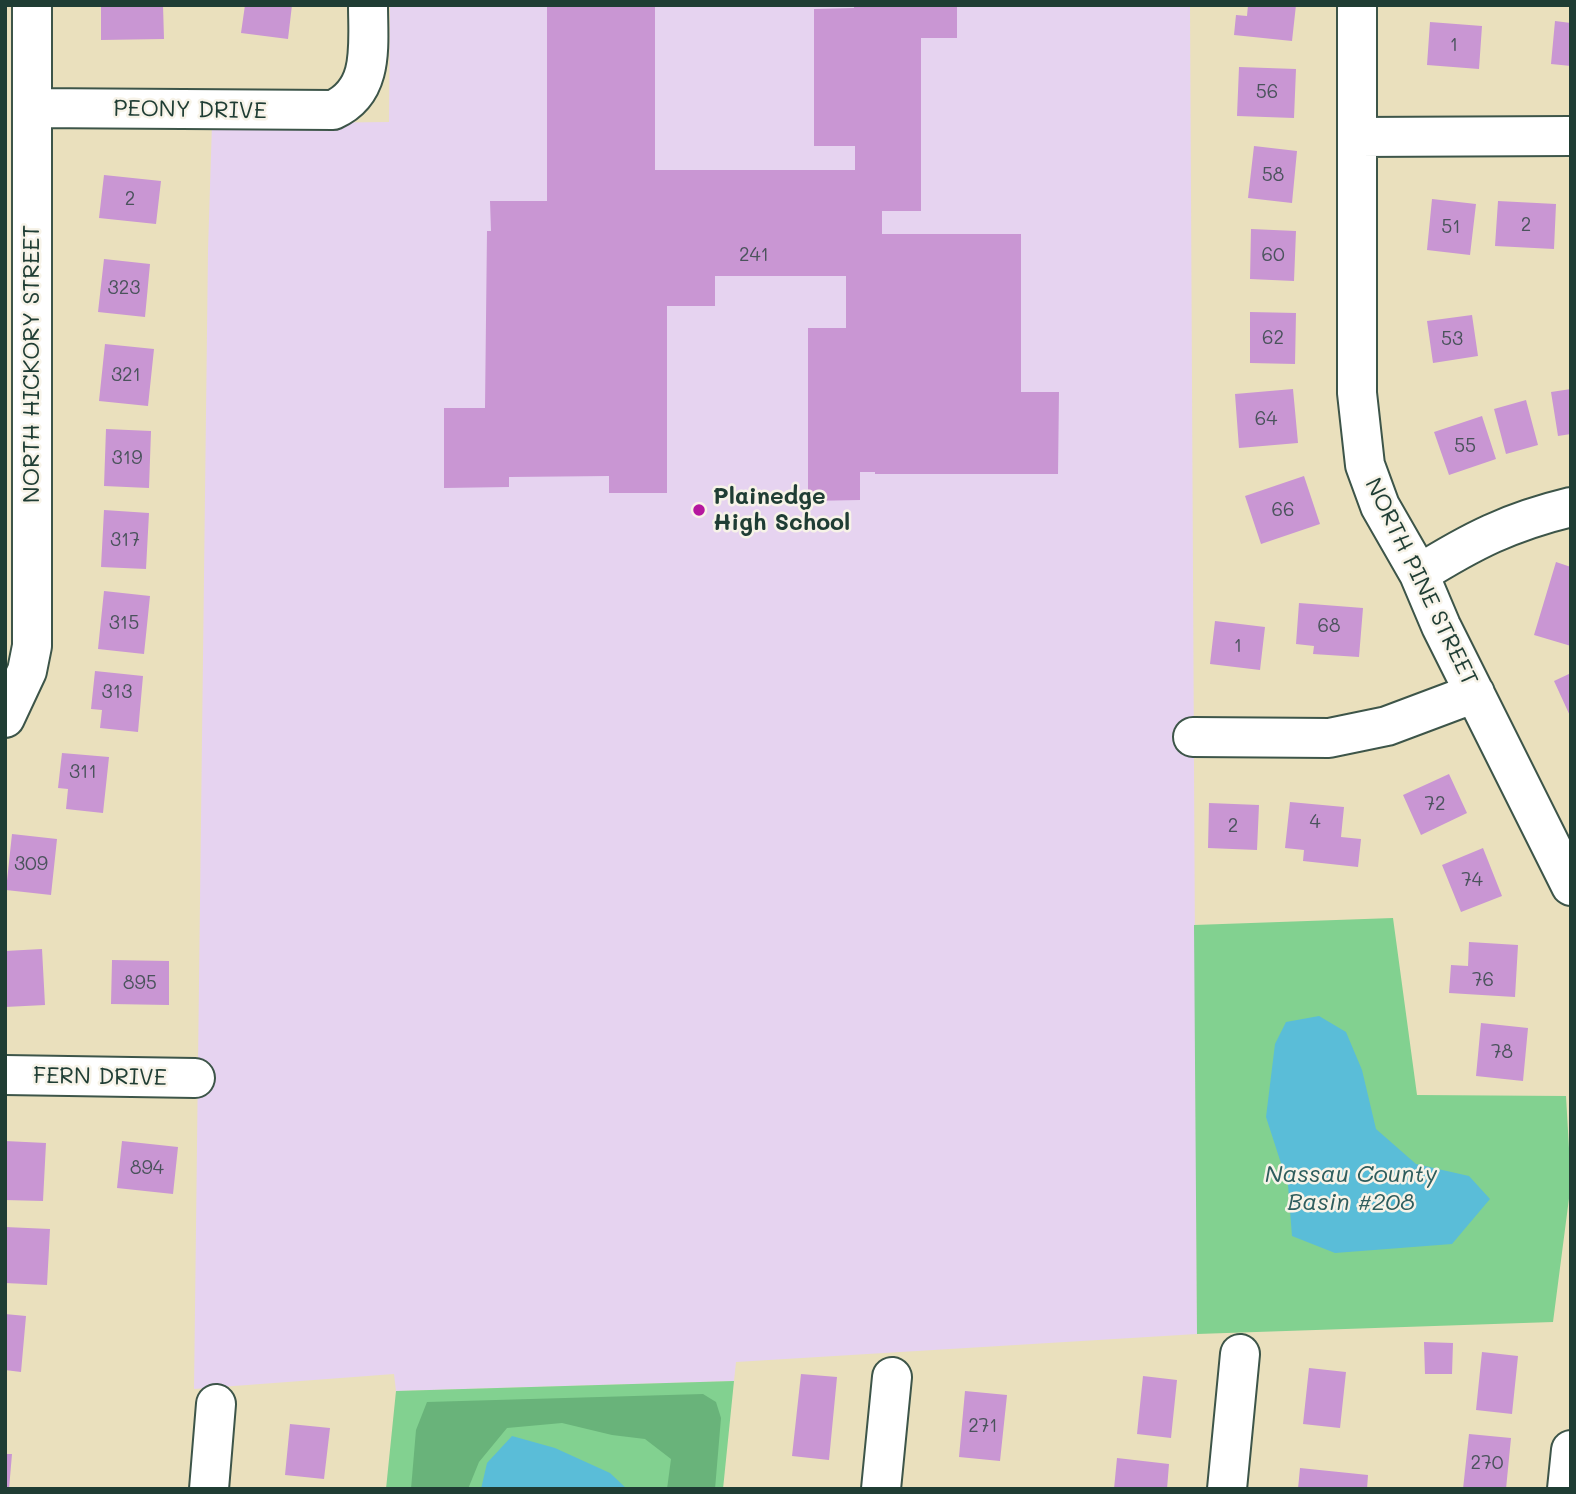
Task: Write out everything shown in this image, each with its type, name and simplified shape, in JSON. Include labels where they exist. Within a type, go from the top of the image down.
[{"type":"street","name":"NORTH HICKORY STREET","points":[[5,718],[27,671],[32,646],[18,439],[32,108],[32,5]]},
{"type":"street","name":"PEONY DRIVE","points":[[32,108],[333,110],[346,104],[361,85],[368,47],[368,5]]},
{"type":"street","name":"NORTH PINE STREET","points":[[1357,5],[1357,393],[1365,465],[1380,506],[1419,574],[1441,626],[1571,886]]},
{"type":"street","points":[[1358,137],[1571,136]]},
{"type":"street","points":[[1419,574],[1494,531],[1534,516],[1571,507]]},
{"type":"street","points":[[1193,737],[1329,738],[1387,726],[1475,693]]},
{"type":"street","name":"FERN DRIVE","points":[[5,1075],[195,1078]]},
{"type":"street","points":[[1227,1489],[1240,1354]]},
{"type":"street","points":[[881,1489],[892,1377]]},
{"type":"street","points":[[209,1489],[216,1404]]},
{"type":"street","points":[[1567,1489],[1571,1450]]},
{"type":"shaded area","name":"Plainedge High School","points":[[390,5],[1190,5],[1197,1334],[736,1362],[734,1381],[396,1391],[394,1374],[194,1389],[208,250],[212,124],[389,122]]},
{"type":"green space","points":[[1393,918],[1417,1095],[1566,1096],[1571,1183],[1553,1322],[1197,1334],[1194,925]]},
{"type":"green space","points":[[734,1381],[723,1489],[386,1489],[396,1391]]},
{"type":"green space","points":[[703,1394],[716,1402],[721,1418],[715,1489],[667,1489],[671,1459],[645,1439],[612,1435],[562,1423],[507,1428],[479,1462],[468,1489],[411,1489],[416,1430],[427,1402]]},
{"type":"water","name":"Nassau County Basin #208","points":[[1319,1016],[1346,1032],[1362,1070],[1376,1129],[1416,1164],[1469,1176],[1490,1199],[1452,1244],[1335,1253],[1292,1236],[1288,1185],[1266,1117],[1275,1044],[1286,1022]]},
{"type":"water","points":[[512,1436],[555,1448],[610,1473],[627,1489],[481,1489],[487,1463]]},
{"type":"building","points":[[101,5],[163,5],[164,39],[101,40]]},
{"type":"building","points":[[245,5],[292,5],[288,39],[241,33]]},
{"type":"building","points":[[547,5],[655,5],[655,170],[855,170],[855,146],[814,146],[814,9],[854,8],[854,5],[957,5],[957,38],[921,38],[921,211],[882,211],[882,234],[1021,234],[1021,392],[1059,392],[1058,474],[860,472],[860,500],[808,501],[808,328],[846,328],[846,276],[715,276],[715,306],[667,306],[667,493],[609,493],[609,476],[509,477],[509,487],[444,488],[444,408],[485,408],[487,231],[491,231],[490,201],[547,201]]},
{"type":"building","points":[[1248,5],[1296,5],[1292,41],[1234,35],[1236,15],[1247,16]]},
{"type":"building","points":[[1555,21],[1571,23],[1571,66],[1551,64]]},
{"type":"building","points":[[1430,22],[1482,26],[1479,69],[1427,65]]},
{"type":"building","points":[[1239,67],[1296,69],[1294,118],[1237,116]]},
{"type":"building","points":[[1254,146],[1297,151],[1292,203],[1248,198]]},
{"type":"building","points":[[104,175],[161,181],[156,224],[99,218]]},
{"type":"building","points":[[1432,199],[1476,204],[1470,255],[1427,250]]},
{"type":"building","points":[[1498,201],[1556,204],[1554,249],[1495,246]]},
{"type":"building","points":[[1251,229],[1296,231],[1294,281],[1250,279]]},
{"type":"building","points":[[104,259],[150,264],[145,317],[98,312]]},
{"type":"building","points":[[1250,312],[1296,313],[1295,364],[1250,363]]},
{"type":"building","points":[[1472,315],[1478,356],[1433,363],[1427,321]]},
{"type":"building","points":[[105,344],[154,349],[148,406],[99,401]]},
{"type":"building","points":[[1293,389],[1298,443],[1239,448],[1235,394]]},
{"type":"building","points":[[1571,389],[1571,434],[1558,436],[1551,392]]},
{"type":"building","points":[[1526,400],[1538,445],[1506,454],[1494,409]]},
{"type":"building","points":[[1482,416],[1496,459],[1449,475],[1434,432]]},
{"type":"building","points":[[106,429],[151,431],[149,488],[104,486]]},
{"type":"building","points":[[1304,476],[1320,524],[1261,544],[1245,496]]},
{"type":"building","points":[[104,510],[149,513],[146,569],[101,567]]},
{"type":"building","points":[[1556,562],[1571,567],[1571,646],[1534,635]]},
{"type":"building","points":[[104,591],[150,596],[144,654],[98,649]]},
{"type":"building","points":[[1299,603],[1363,608],[1359,657],[1313,654],[1314,646],[1296,644]]},
{"type":"building","points":[[1215,621],[1265,627],[1260,670],[1210,664]]},
{"type":"building","points":[[95,671],[143,676],[138,732],[100,728],[102,710],[91,709]]},
{"type":"building","points":[[1571,673],[1571,718],[1554,681]]},
{"type":"building","points":[[62,753],[109,757],[103,813],[66,809],[68,789],[58,788]]},
{"type":"building","points":[[1449,774],[1467,813],[1421,835],[1403,795]]},
{"type":"building","points":[[1290,802],[1344,807],[1341,837],[1361,839],[1358,867],[1303,861],[1304,850],[1285,848]]},
{"type":"building","points":[[1209,803],[1259,805],[1257,850],[1208,848]]},
{"type":"building","points":[[12,834],[57,839],[51,895],[6,890]]},
{"type":"building","points":[[1483,848],[1502,896],[1461,912],[1442,865]]},
{"type":"building","points":[[1469,942],[1518,945],[1515,997],[1449,993],[1451,965],[1468,966]]},
{"type":"building","points":[[42,949],[45,1005],[5,1007],[5,951]]},
{"type":"building","points":[[112,960],[169,961],[169,1005],[111,1004]]},
{"type":"building","points":[[1481,1023],[1528,1028],[1523,1081],[1476,1076]]},
{"type":"building","points":[[5,1141],[46,1143],[43,1201],[5,1200]]},
{"type":"building","points":[[122,1141],[178,1147],[173,1194],[117,1188]]},
{"type":"building","points":[[5,1227],[50,1229],[47,1285],[5,1283]]},
{"type":"building","points":[[5,1314],[26,1316],[21,1372],[5,1370]]},
{"type":"building","points":[[1424,1342],[1453,1343],[1452,1374],[1425,1374]]},
{"type":"building","points":[[1482,1352],[1518,1356],[1512,1414],[1476,1410]]},
{"type":"building","points":[[1309,1368],[1346,1372],[1340,1428],[1303,1424]]},
{"type":"building","points":[[801,1374],[837,1377],[829,1460],[792,1456]]},
{"type":"building","points":[[1143,1376],[1177,1380],[1171,1438],[1137,1434]]},
{"type":"building","points":[[965,1391],[1007,1395],[1000,1461],[959,1457]]},
{"type":"building","points":[[290,1424],[330,1428],[324,1479],[285,1475]]},
{"type":"building","points":[[1469,1434],[1511,1438],[1506,1489],[1463,1489]]},
{"type":"building","points":[[5,1454],[12,1454],[9,1489],[5,1489]]},
{"type":"building","points":[[1117,1458],[1169,1464],[1167,1489],[1114,1489]]},
{"type":"building","points":[[1300,1468],[1368,1475],[1367,1489],[1298,1489]]},
{"type":"place","name":"Plainedge High School","points":[[699,510]]}]
